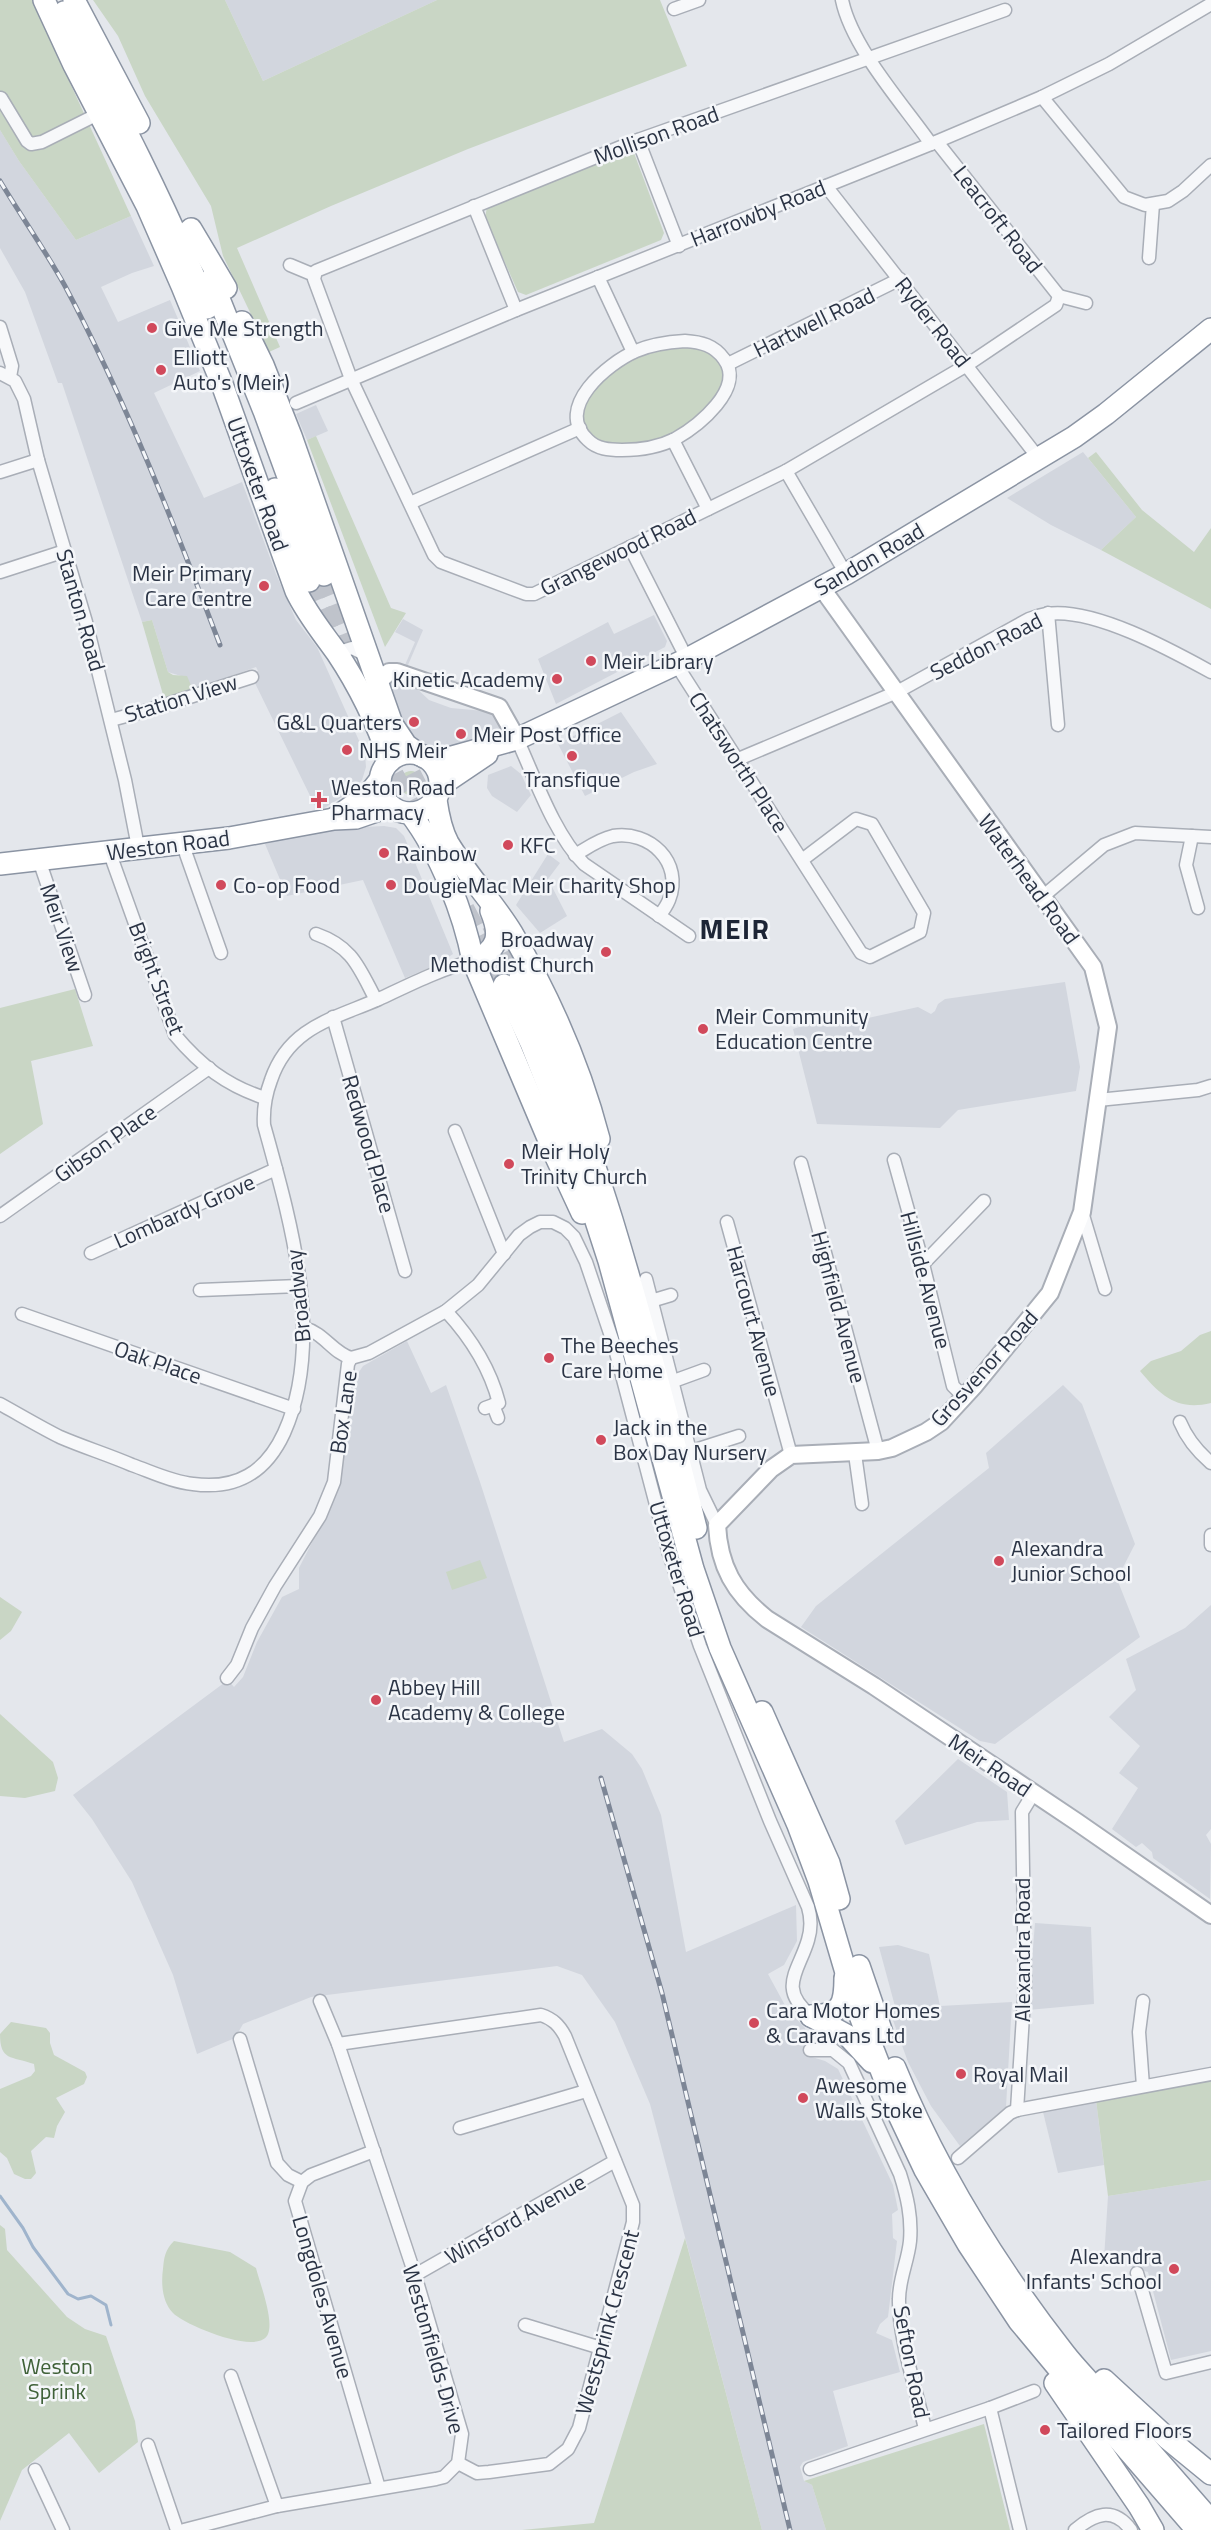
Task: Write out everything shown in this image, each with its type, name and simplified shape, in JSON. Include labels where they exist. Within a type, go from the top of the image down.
[{"type":"highway","name":"Uttoxeter Road","points":[[44,0],[147,206],[198,324],[296,591],[310,619],[336,652],[375,720],[390,761]]},
{"type":"highway","points":[[58,0],[116,109],[177,232],[316,578],[264,411],[191,229],[74,0]]},
{"type":"highway","points":[[191,229],[210,258],[263,365],[291,436],[357,621],[376,684],[392,724],[405,745],[433,763],[438,772],[440,822],[447,842],[510,930],[537,976],[581,1076],[610,1182],[623,1256]]},
{"type":"highway","name":"Sandon Road","points":[[438,792],[509,742],[682,661],[846,574],[1040,460],[1106,414],[1211,329]]},
{"type":"highway","name":"Sandon Road","points":[[422,756],[439,760],[509,742]]},
{"type":"highway","points":[[422,756],[405,754],[390,761],[383,770],[380,780],[384,797],[401,810],[425,837],[450,887],[469,940],[473,961],[556,1157],[615,1284]]},
{"type":"highway","name":"Weston Road","points":[[334,819],[369,794],[380,780]]},
{"type":"highway","points":[[401,810],[429,807],[438,792]]},
{"type":"highway","name":"Weston Road","points":[[0,864],[229,838],[334,819],[356,818],[401,810]]},
{"type":"highway","points":[[473,961],[483,957],[495,944],[497,938],[495,923],[484,894]]},
{"type":"highway","points":[[1153,2530],[1002,2307],[925,2170],[897,2111],[855,2003],[819,1881],[801,1834],[720,1648],[693,1569],[615,1284],[564,1124],[512,981],[545,1030],[571,1096],[640,1309],[703,1557],[723,1622],[829,1863],[876,2018],[918,2124],[993,2256],[1018,2291],[1077,2369],[1211,2521]]},
{"type":"highway","points":[[811,2016],[835,2013],[840,2008],[845,1995],[845,1965]]},
{"type":"highway","points":[[811,2016],[848,2036],[866,2053],[884,2078]]},
{"type":"highway","points":[[963,2236],[1019,2321],[1197,2530]]},
{"type":"highway","points":[[1018,2291],[1135,2410],[1211,2474]]},
{"type":"street","points":[[674,9],[699,0]]},
{"type":"street","name":"Leacroft Road","points":[[842,0],[852,29],[869,58],[934,143],[1059,296]]},
{"type":"street","name":"Harrowby Road","points":[[296,403],[516,310],[934,143],[1042,97],[1109,64],[1211,4]]},
{"type":"street","name":"Mollison Road","points":[[314,275],[316,271],[638,140],[1005,10]]},
{"type":"street","points":[[1042,97],[1124,197],[1145,205],[1168,201],[1183,191],[1211,165]]},
{"type":"street","points":[[1,98],[31,144],[42,142],[96,107]]},
{"type":"street","points":[[638,140],[678,246]]},
{"type":"street","name":"Ryder Road","points":[[826,186],[1040,460]]},
{"type":"street","points":[[1149,258],[1153,204]]},
{"type":"street","points":[[474,206],[516,310]]},
{"type":"street","points":[[290,266],[314,275],[351,379]]},
{"type":"street","points":[[598,277],[633,352]]},
{"type":"street","name":"Hartwell Road","points":[[728,364],[900,279]]},
{"type":"street","points":[[967,365],[1056,305],[1059,296],[1086,303]]},
{"type":"street","points":[[0,327],[12,366],[5,375]]},
{"type":"street","name":"Hartwell Road","points":[[699,342],[719,352],[728,364],[729,384],[718,403],[697,424],[673,440],[646,448],[597,447],[586,439],[580,428],[577,413],[586,391],[605,370],[633,352],[656,344],[699,342]]},
{"type":"street","name":"Grangewood Road","points":[[351,379],[434,555],[441,562],[526,594],[534,594],[786,471],[967,365]]},
{"type":"street","name":"Stanton Road","points":[[5,375],[15,381],[24,399],[38,460],[86,622],[111,720],[138,848]]},
{"type":"street","points":[[410,503],[580,428]]},
{"type":"street","points":[[673,440],[708,509]]},
{"type":"street","points":[[0,472],[38,460]]},
{"type":"street","points":[[786,471],[846,574]]},
{"type":"street","name":"Chatsworth Place","points":[[630,547],[682,661],[736,760],[861,953],[870,957],[920,932],[924,913],[872,824],[856,819],[802,860]]},
{"type":"street","points":[[0,572],[65,551]]},
{"type":"street","name":"Waterhead Road","points":[[821,587],[1041,898],[1093,967],[1108,1028],[1082,1212]]},
{"type":"street","points":[[1048,614],[1058,725]]},
{"type":"street","name":"Seddon Road","points":[[736,760],[897,692],[1029,619],[1048,614],[1085,617],[1154,640],[1211,672]]},
{"type":"street","points":[[336,652],[352,648],[366,655]]},
{"type":"street","points":[[376,684],[389,672],[397,672],[499,706],[509,742],[575,855],[689,936]]},
{"type":"street","name":"Station View","points":[[111,720],[252,676]]},
{"type":"street","points":[[1041,898],[1104,845],[1135,833],[1211,837]]},
{"type":"street","points":[[575,855],[601,839],[614,836],[634,836],[654,844],[668,862],[672,887],[669,900],[659,916]]},
{"type":"street","points":[[1192,836],[1186,865],[1198,908]]},
{"type":"street","points":[[187,842],[186,854],[220,953]]},
{"type":"street","name":"Bright Street","points":[[109,851],[175,1035],[188,1050],[222,1080],[240,1090],[265,1098]]},
{"type":"street","name":"Meir View","points":[[39,860],[85,995]]},
{"type":"street","points":[[316,934],[331,940],[353,957],[376,1000]]},
{"type":"street","name":"Broadway","points":[[0,1404],[60,1437],[172,1480],[194,1485],[243,1479],[260,1469],[276,1450],[294,1409],[304,1353],[304,1328],[292,1237],[264,1125],[265,1098],[277,1061],[293,1042],[316,1025],[473,961]]},
{"type":"street","name":"Redwood Place","points":[[333,1017],[405,1271]]},
{"type":"street","name":"Gibson Place","points":[[0,1216],[209,1068]]},
{"type":"street","points":[[1098,1100],[1198,1090],[1211,1086]]},
{"type":"street","points":[[455,1138],[504,1254]]},
{"type":"street","name":"Hillside Avenue","points":[[894,1160],[953,1386],[964,1397]]},
{"type":"street","name":"Highfield Avenue","points":[[801,1163],[878,1451]]},
{"type":"street","name":"Lombardy Grove","points":[[91,1252],[276,1169]]},
{"type":"street","points":[[923,1264],[984,1200]]},
{"type":"street","points":[[1082,1212],[1105,1288]]},
{"type":"street","name":"Grosvenor Road","points":[[791,1455],[855,1454],[892,1448],[926,1432],[941,1422],[1050,1293],[1082,1212]]},
{"type":"street","name":"Box Lane","points":[[227,1678],[237,1665],[252,1628],[275,1586],[320,1516],[333,1482],[348,1364],[351,1358],[369,1353],[446,1311],[478,1285],[519,1235],[540,1222],[553,1222],[565,1228],[574,1237]]},
{"type":"street","name":"Harcourt Avenue","points":[[727,1222],[791,1455]]},
{"type":"street","name":"Uttoxeter Road","points":[[574,1237],[586,1262],[614,1344],[669,1554],[700,1646],[810,1915],[809,1940],[793,1973],[793,1983],[798,2002],[811,2016]]},
{"type":"street","points":[[646,1280],[700,1490],[717,1525],[771,1469],[791,1455]]},
{"type":"street","points":[[201,1290],[299,1286]]},
{"type":"street","points":[[651,1301],[671,1295]]},
{"type":"street","points":[[446,1311],[460,1327],[489,1373],[499,1403],[489,1407],[498,1418]]},
{"type":"street","name":"Oak Place","points":[[22,1314],[294,1409]]},
{"type":"street","points":[[304,1328],[314,1330],[343,1356],[351,1358]]},
{"type":"street","points":[[671,1382],[704,1370]]},
{"type":"street","points":[[1180,1422],[1196,1450],[1211,1463]]},
{"type":"street","points":[[689,1452],[739,1436]]},
{"type":"street","points":[[855,1454],[862,1504]]},
{"type":"street","name":"Meir Road","points":[[717,1525],[718,1548],[726,1571],[752,1608],[874,1686],[1211,1915]]},
{"type":"street","points":[[1211,1535],[1211,1545]]},
{"type":"street","name":"Alexandra Road","points":[[1017,2110],[1024,1984],[1022,1812],[1033,1794]]},
{"type":"street","name":"Westonfields Drive","points":[[184,2530],[277,2506],[444,2477],[458,2463],[462,2434],[415,2276],[338,2044],[320,2001]]},
{"type":"street","points":[[1143,2086],[1139,2032],[1146,2009]]},
{"type":"street","name":"Westsprink Crescent","points":[[338,2044],[541,2015],[560,2026],[633,2205],[633,2222],[604,2346],[573,2441],[562,2455],[549,2464],[483,2473],[470,2470],[458,2463]]},
{"type":"street","points":[[238,2044],[278,2163],[288,2175],[302,2182]]},
{"type":"street","name":"Sefton Road","points":[[810,2050],[832,2050],[849,2063],[900,2174],[911,2219],[910,2242],[899,2289],[900,2320],[925,2429]]},
{"type":"street","points":[[958,2158],[1017,2110],[1211,2074]]},
{"type":"street","points":[[460,2128],[586,2091]]},
{"type":"street","name":"Longdoles Avenue","points":[[374,2151],[318,2172],[302,2182],[296,2196],[296,2204],[379,2488]]},
{"type":"street","name":"Winsford Avenue","points":[[415,2276],[615,2161]]},
{"type":"street","points":[[1137,2273],[1166,2373],[1211,2362]]},
{"type":"street","points":[[525,2325],[604,2346]]},
{"type":"street","points":[[230,2385],[277,2506]]},
{"type":"street","points":[[810,2469],[1034,2391]]},
{"type":"street","points":[[990,2408],[1020,2530]]},
{"type":"street","points":[[148,2445],[177,2530]]},
{"type":"street","points":[[35,2470],[63,2530]]},
{"type":"street","points":[[1075,2530],[1096,2515],[1108,2514],[1121,2519],[1131,2530]]},
{"type":"shaded area","points":[[225,0],[437,0],[263,81]]},
{"type":"shaded area","points":[[0,130],[19,161],[76,240],[131,216],[154,266],[101,287],[118,322],[170,300],[200,371],[154,393],[204,498],[242,482],[276,574],[296,620],[317,647],[365,754],[366,767],[362,780],[353,790],[318,812],[252,677],[251,674],[258,671],[256,667],[193,690],[181,676],[168,672],[152,620],[142,622],[62,383],[58,383],[25,292],[0,248]]},
{"type":"shaded area","points":[[316,405],[328,431],[307,440],[296,414]]},
{"type":"shaded area","points":[[1083,452],[1136,517],[1101,550],[1051,525],[1007,498]]},
{"type":"shaded area","points":[[654,615],[667,641],[665,647],[556,704],[538,659],[608,622],[614,634]]},
{"type":"shaded area","points":[[403,619],[423,630],[408,665],[405,665],[415,642],[395,632]]},
{"type":"shaded area","points":[[399,679],[414,686],[429,700],[451,708],[495,712],[501,720],[499,729],[478,739],[430,753],[419,749],[401,725],[389,684]]},
{"type":"shaded area","points":[[621,712],[657,764],[634,772],[585,796],[558,744]]},
{"type":"shaded area","points":[[511,766],[521,774],[531,795],[517,812],[492,796],[487,788],[488,775]]},
{"type":"shaded area","points":[[384,826],[396,828],[404,836],[453,954],[436,965],[405,978],[363,880],[287,896],[265,844],[323,829]]},
{"type":"shaded area","points":[[548,854],[560,863],[548,879],[567,916],[540,933],[516,905]]},
{"type":"shaded area","points":[[1065,982],[1080,1067],[1076,1091],[958,1110],[940,1128],[817,1124],[793,1029],[818,1021],[827,1027],[918,1007],[931,1014],[945,999]]},
{"type":"shaded area","points":[[407,1341],[431,1393],[446,1385],[480,1482],[564,1742],[602,1729],[632,1754],[642,1769],[661,1815],[686,1952],[796,1905],[797,1941],[784,1965],[768,1974],[787,2009],[805,2028],[812,2057],[825,2061],[838,2069],[893,2185],[898,2210],[892,2214],[893,2238],[897,2241],[888,2317],[880,2324],[876,2333],[892,2340],[900,2372],[833,2391],[848,2446],[803,2462],[800,2467],[804,2481],[812,2485],[826,2530],[762,2530],[650,2104],[615,2022],[582,1975],[557,1966],[311,1997],[243,2024],[235,2038],[197,2054],[173,1975],[132,1882],[92,1819],[73,1795],[228,1680],[234,1687],[243,1677],[257,1642],[282,1597],[299,1589],[299,1568],[334,1499],[357,1375],[363,1366]]},
{"type":"shaded area","name":"Alexandra Junior School","points":[[1063,1385],[1082,1404],[1135,1544],[1117,1579],[1140,1637],[995,1744],[980,1741],[801,1627],[816,1606],[989,1468],[986,1453]]},
{"type":"shaded area","points":[[1211,1605],[1211,1829],[1206,1835],[1211,1844],[1210,1899],[1153,1858],[1152,1852],[1142,1843],[1136,1847],[1112,1829],[1138,1788],[1119,1773],[1140,1746],[1109,1717],[1136,1690],[1126,1659],[1185,1628]]},
{"type":"shaded area","points":[[958,1759],[1007,1792],[1009,1820],[977,1822],[905,1845],[895,1821]]},
{"type":"shaded area","points":[[1035,1923],[1091,1927],[1094,2004],[1028,2010]]},
{"type":"shaded area","points":[[898,1945],[929,1954],[940,2006],[1012,2002],[1006,2107],[960,2146],[931,2106],[908,2062],[890,2012],[896,2010],[879,1947]]},
{"type":"shaded area","points":[[1096,2100],[1104,2165],[1058,2173],[1043,2112]]},
{"type":"shaded area","name":"Alexandra Infants' School","points":[[1211,2180],[1211,2351],[1171,2360],[1148,2272],[1104,2259],[1108,2196]]},
{"type":"green space","points":[[0,0],[32,0],[131,216],[76,240],[19,161],[0,130]]},
{"type":"green space","points":[[93,0],[225,0],[263,81],[437,0],[660,0],[687,66],[468,149],[237,248],[280,347],[269,352],[223,256],[211,206],[145,96],[118,36]]},
{"type":"green space","points":[[625,151],[634,153],[664,233],[661,240],[526,295],[518,292],[485,218],[487,207]]},
{"type":"green space","points":[[698,346],[716,355],[724,376],[722,387],[716,397],[688,425],[669,436],[639,444],[620,445],[600,441],[588,433],[583,423],[584,410],[589,397],[610,372],[623,363],[657,348]]},
{"type":"green space","points":[[316,436],[391,608],[406,613],[385,647],[307,440]]},
{"type":"green space","points":[[1096,452],[1142,510],[1194,552],[1211,528],[1211,609],[1101,550],[1136,517],[1088,458]]},
{"type":"green space","points":[[152,620],[168,672],[173,675],[187,676],[193,690],[164,698],[142,622]]},
{"type":"green space","points":[[406,771],[416,771],[423,778],[423,788],[416,795],[406,795],[399,788],[399,778]]},
{"type":"green space","points":[[75,989],[93,1046],[31,1061],[43,1124],[0,1154],[0,1008]]},
{"type":"green space","points":[[1211,1331],[1211,1403],[1189,1405],[1179,1403],[1155,1388],[1140,1371],[1151,1361],[1181,1351],[1200,1335]]},
{"type":"green space","points":[[480,1560],[487,1578],[452,1590],[446,1572]]},
{"type":"green space","points":[[0,1597],[22,1612],[11,1631],[0,1640]]},
{"type":"green space","points":[[0,1714],[53,1762],[58,1778],[55,1791],[25,1798],[0,1796]]},
{"type":"green space","points":[[11,2022],[46,2028],[50,2033],[54,2055],[85,2072],[87,2077],[84,2084],[56,2098],[65,2112],[57,2126],[54,2138],[46,2137],[31,2151],[36,2173],[31,2179],[14,2174],[7,2158],[0,2152],[0,2089],[31,2076],[35,2071],[34,2064],[8,2056],[2,2049],[0,2034]]},
{"type":"green space","points":[[1211,2081],[1211,2180],[1108,2196],[1096,2100]]},
{"type":"green space","name":"Weston Sprink","points":[[0,2225],[5,2229],[7,2250],[67,2317],[85,2329],[106,2336],[135,2421],[138,2442],[99,2473],[69,2433],[22,2470],[0,2521]]},
{"type":"green space","points":[[685,2238],[762,2530],[522,2530],[594,2523]]},
{"type":"green space","points":[[174,2241],[230,2252],[256,2268],[269,2320],[268,2334],[262,2340],[251,2342],[237,2340],[205,2331],[180,2318],[169,2309],[164,2298],[162,2280],[166,2254]]},
{"type":"green space","points":[[984,2424],[1010,2530],[826,2530],[812,2485],[804,2481]]},
{"type":"waterway","points":[[0,2196],[23,2228],[33,2247],[68,2294],[78,2299],[91,2296],[106,2305],[111,2325]]},
{"type":"tunnel","points":[[324,575],[377,704],[439,828]]},
{"type":"tunnel","points":[[309,581],[333,641]]},
{"type":"tunnel","points":[[379,747],[421,828]]},
{"type":"tunnel","points":[[464,909],[504,985]]},
{"type":"tunnel","points":[[492,924],[520,978]]},
{"type":"railway","points":[[0,181],[65,286],[87,329],[129,418],[220,645]]},
{"type":"railway","points":[[601,1778],[662,1993],[790,2530]]},
{"type":"place","name":"Give Me Strength","points":[[152,328]]},
{"type":"place","name":"Elliott Auto's (Meir)","points":[[161,370]]},
{"type":"place","name":"Meir Primary Care Centre","points":[[264,586]]},
{"type":"place","name":"Meir Library","points":[[591,661]]},
{"type":"place","name":"Kinetic Academy","points":[[557,679]]},
{"type":"place","name":"G&L Quarters","points":[[414,722]]},
{"type":"place","name":"Meir Post Office","points":[[461,734]]},
{"type":"place","name":"NHS Meir","points":[[347,750]]},
{"type":"place","name":"Transfique","points":[[572,756]]},
{"type":"place","name":"Weston Road Pharmacy","points":[[319,800]]},
{"type":"place","name":"KFC","points":[[508,845]]},
{"type":"place","name":"Rainbow","points":[[384,853]]},
{"type":"place","name":"Co-op Food","points":[[221,885]]},
{"type":"place","name":"DougieMac Meir Charity Shop","points":[[391,885]]},
{"type":"place","name":"Broadway Methodist Church","points":[[606,952]]},
{"type":"place","name":"Meir Community Education Centre","points":[[703,1029]]},
{"type":"place","name":"Meir Holy Trinity Church","points":[[509,1164]]},
{"type":"place","name":"The Beeches Care Home","points":[[549,1358]]},
{"type":"place","name":"Jack in the Box Day Nursery","points":[[601,1440]]},
{"type":"place","name":"Alexandra Junior School","points":[[999,1561]]},
{"type":"place","name":"Abbey Hill Academy & College","points":[[376,1700]]},
{"type":"place","name":"Cara Motor Homes & Caravans Ltd","points":[[754,2023]]},
{"type":"place","name":"Royal Mail","points":[[961,2074]]},
{"type":"place","name":"Awesome Walls Stoke","points":[[803,2098]]},
{"type":"place","name":"Alexandra Infants' School","points":[[1174,2269]]},
{"type":"place","name":"Tailored Floors","points":[[1045,2430]]},
{"type":"district","name":"MEIR","points":[[735,928]]}]
